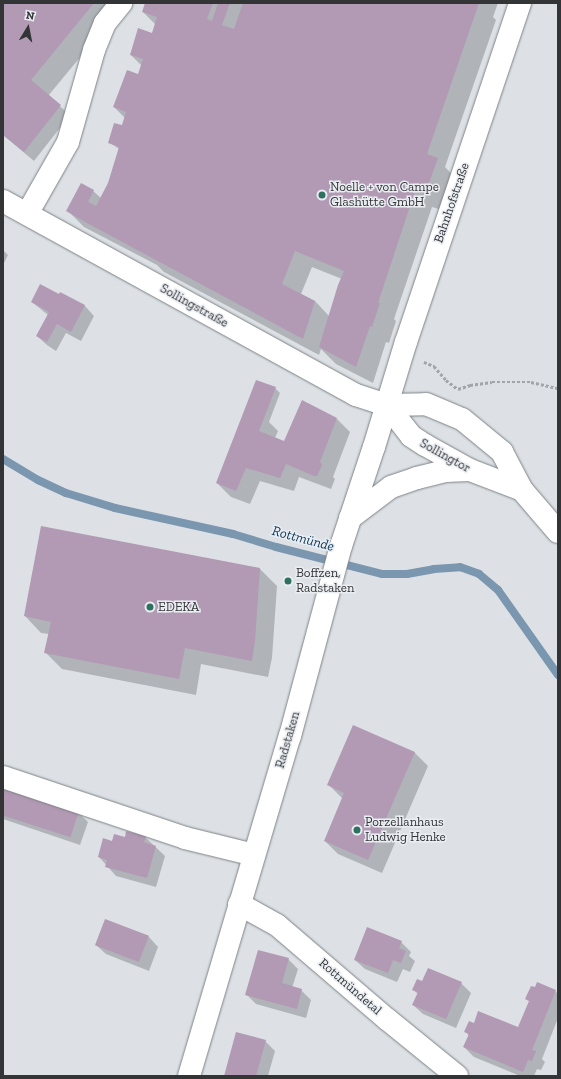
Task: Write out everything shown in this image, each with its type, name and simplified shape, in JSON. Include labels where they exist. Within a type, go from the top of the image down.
[{"type":"main road","points":[[27,214],[68,142],[94,50],[106,23],[121,3]]},
{"type":"main road","name":"Bahnhofstraße","points":[[387,404],[406,342],[520,3]]},
{"type":"main road","name":"Sollingstraße","points":[[3,201],[356,395],[387,404]]},
{"type":"main road","name":"Sollingtor","points":[[387,404],[411,436],[470,470],[522,490]]},
{"type":"main road","name":"Sollingtor","points":[[387,404],[426,404],[462,419],[502,452],[522,490],[558,532]]},
{"type":"main road","name":"Radstaken","points":[[189,1076],[290,736],[331,579],[387,404]]},
{"type":"main road","points":[[350,518],[391,487],[417,478],[445,471],[470,470]]},
{"type":"main road","points":[[3,777],[185,838],[254,855]]},
{"type":"main road","name":"Rottmündetal","points":[[240,904],[277,925],[388,1020],[457,1076]]},
{"type":"path","points":[[434,366],[446,380],[458,389],[470,385],[492,382],[531,382],[558,388]]},
{"type":"building","points":[[3,3],[94,3],[31,80],[61,105],[24,152],[3,135]]},
{"type":"building","points":[[145,3],[213,3],[207,19],[212,21],[218,3],[230,3],[222,25],[234,29],[243,3],[479,3],[427,154],[438,158],[425,194],[415,191],[378,303],[380,303],[372,327],[370,326],[356,367],[319,347],[338,285],[344,271],[295,251],[282,284],[315,301],[303,339],[66,211],[81,183],[94,190],[88,202],[96,206],[108,183],[119,147],[108,143],[114,123],[122,125],[126,112],[113,107],[127,70],[138,74],[143,59],[130,55],[138,28],[152,33],[157,17],[142,12]]},
{"type":"building","points":[[40,284],[59,294],[60,292],[85,305],[71,332],[57,324],[47,342],[36,336],[49,312],[31,302]]},
{"type":"building","points":[[256,380],[276,387],[259,431],[284,441],[302,400],[337,418],[320,462],[322,465],[317,476],[286,464],[280,478],[246,468],[236,491],[216,483]]},
{"type":"building","points":[[41,526],[260,568],[255,641],[252,661],[185,648],[179,679],[44,653],[51,622],[24,616]]},
{"type":"building","points":[[353,725],[415,752],[368,860],[324,841],[344,793],[327,785]]},
{"type":"building","points":[[3,786],[79,811],[70,837],[3,815]]},
{"type":"building","points":[[126,831],[146,836],[144,842],[156,846],[147,878],[105,867],[107,860],[98,857],[103,838],[112,841],[114,834],[125,837]]},
{"type":"building","points":[[105,919],[149,936],[139,962],[95,945]]},
{"type":"building","points":[[367,927],[402,941],[399,948],[406,951],[401,963],[393,960],[388,973],[354,960]]},
{"type":"building","points":[[258,950],[289,958],[282,983],[302,989],[297,1009],[245,995]]},
{"type":"building","points":[[428,968],[462,982],[446,1019],[412,1005],[418,992],[412,990],[417,979],[422,981]]},
{"type":"building","points":[[537,982],[556,990],[532,1050],[536,1051],[532,1061],[528,1060],[523,1072],[463,1047],[469,1034],[464,1032],[469,1021],[474,1023],[478,1011],[518,1027],[529,1001],[525,999],[531,986],[535,987]]},
{"type":"building","points":[[236,1032],[266,1040],[256,1076],[224,1076]]},
{"type":"waterway","name":"Rottmünde","points":[[3,459],[38,480],[66,493],[115,508],[233,534],[276,547],[382,574],[407,574],[434,569],[460,567],[479,574],[498,590],[558,675]]},
{"type":"place","name":"Noelle + von Campe Glashütte GmbH","points":[[322,195]]},
{"type":"place","name":"Boffzen, Radstaken","points":[[288,581]]},
{"type":"place","name":"EDEKA","points":[[150,607]]},
{"type":"place","name":"Porzellanhaus Ludwig Henke","points":[[357,830]]}]
